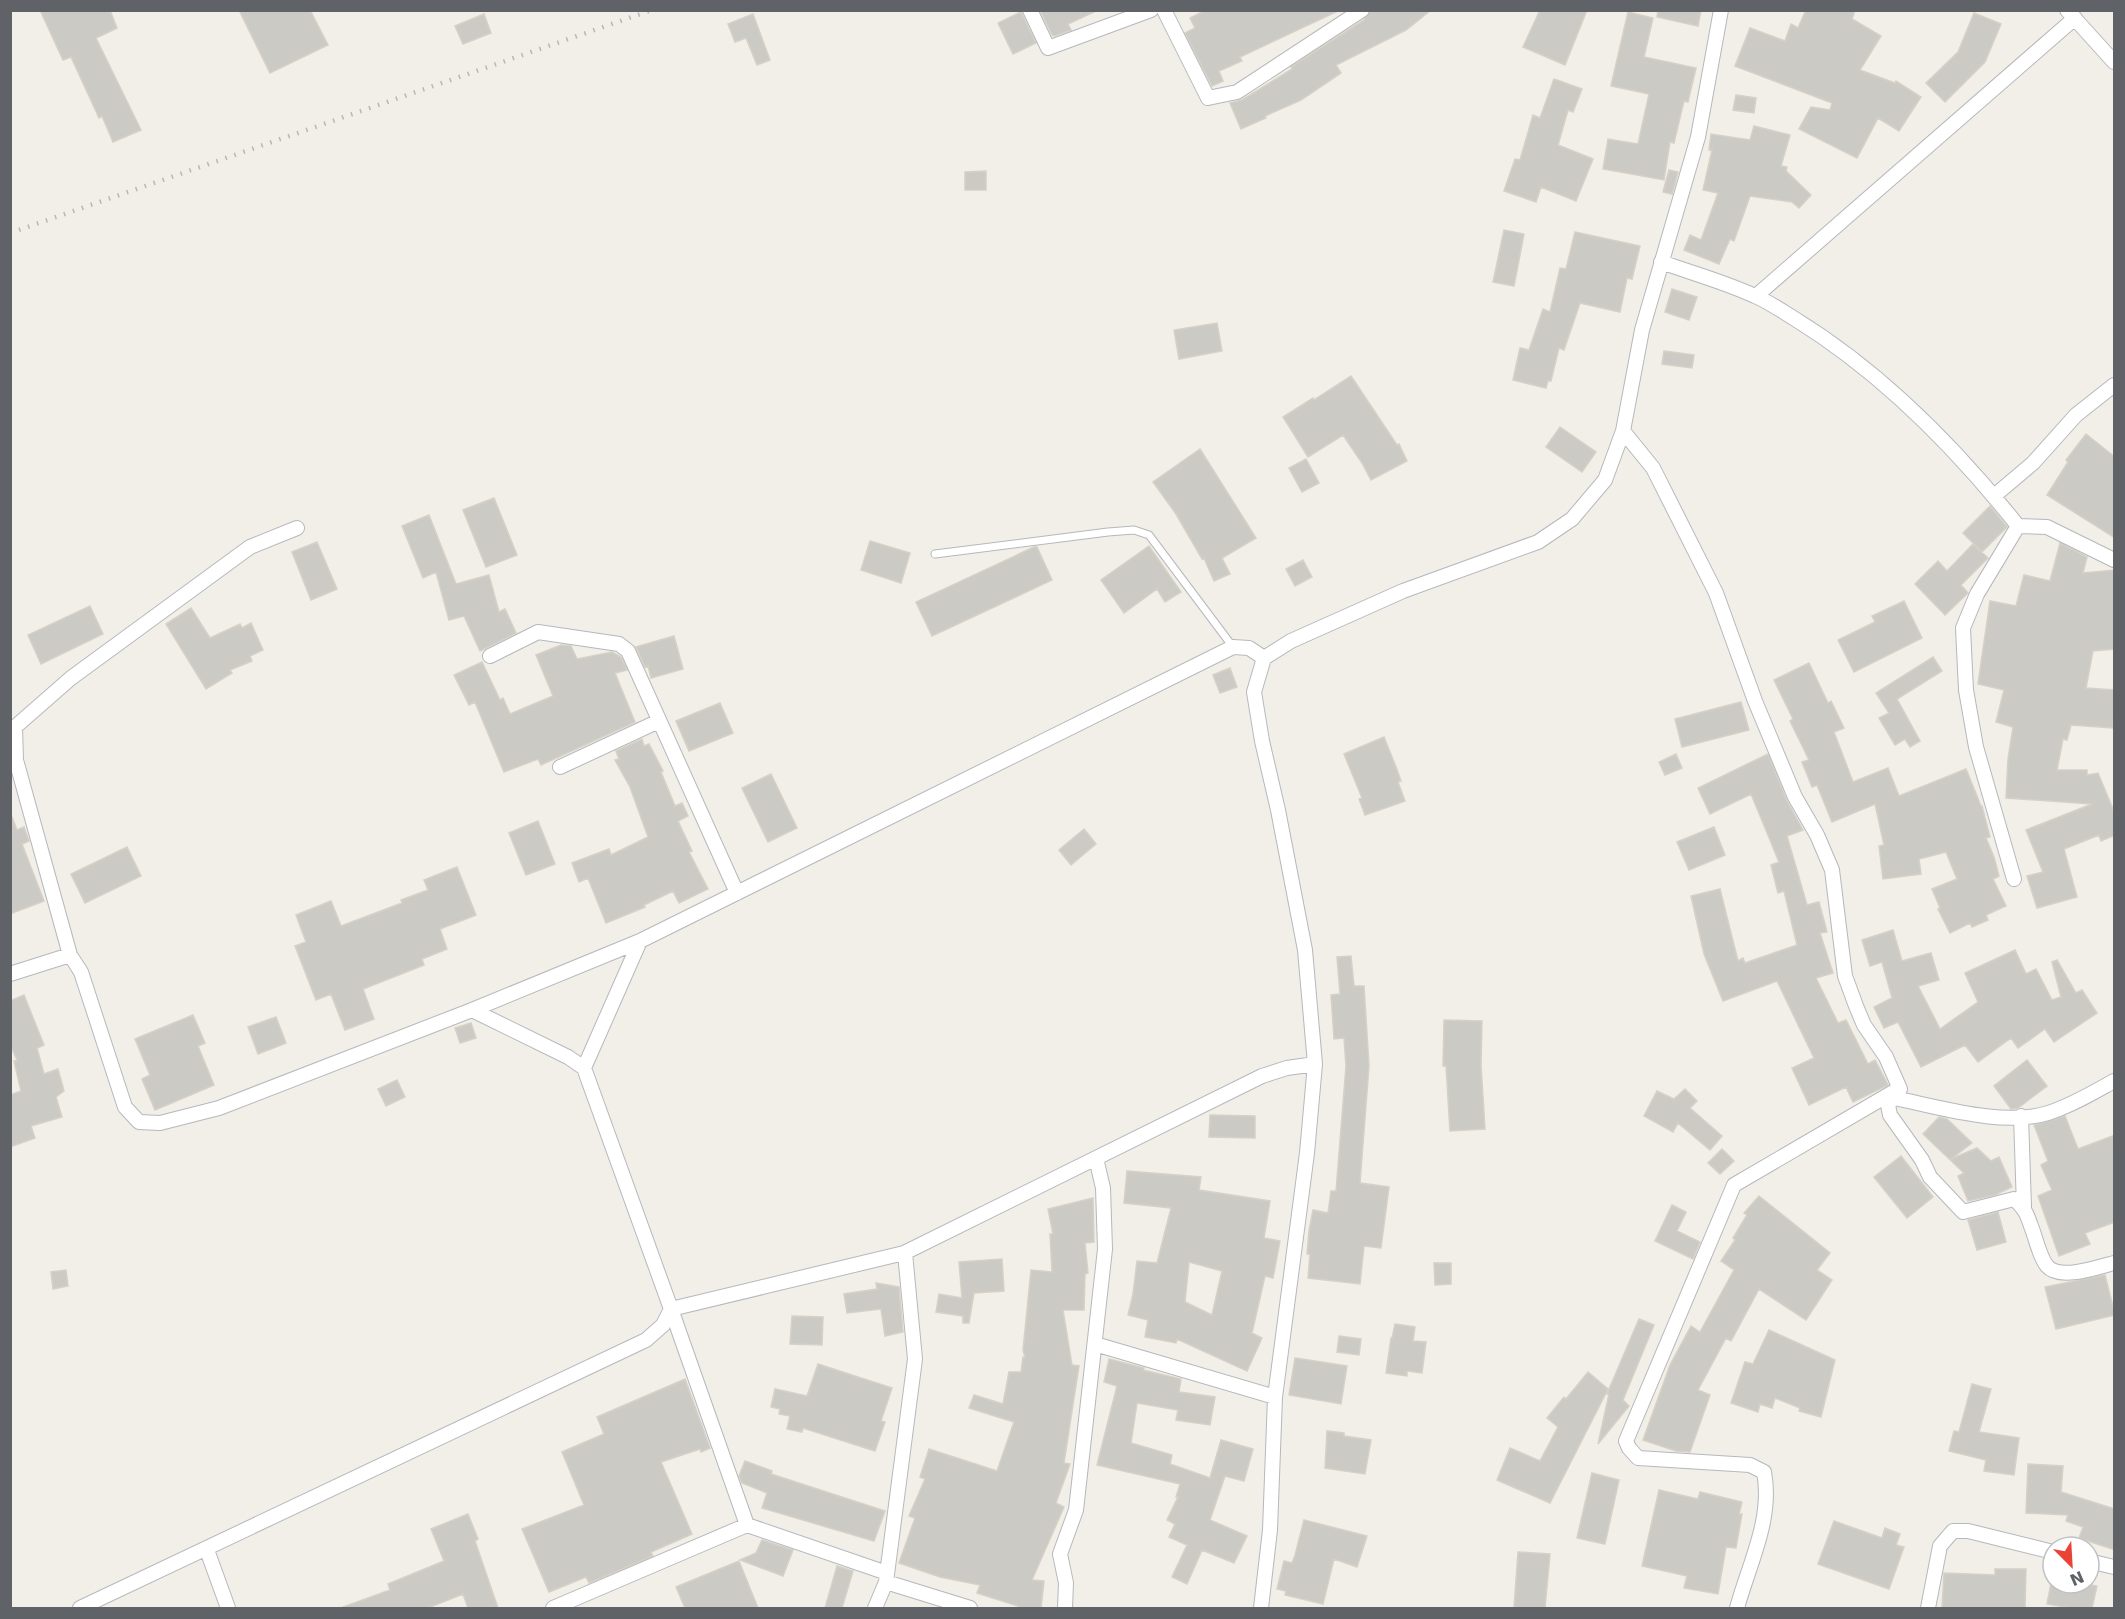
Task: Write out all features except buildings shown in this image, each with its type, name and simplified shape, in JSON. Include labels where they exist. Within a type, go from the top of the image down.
[{"type":"street","points":[[1030,10],[1048,48],[1151,10]]},
{"type":"street","points":[[1164,10],[1208,98],[1238,92],[1362,10]]},
{"type":"street","points":[[1261,1608],[1270,1530],[1275,1397],[1307,1153],[1315,1064],[1305,950],[1254,692],[1264,658],[1291,641],[1403,591],[1538,542],[1572,519],[1605,480],[1623,430],[1642,330],[1698,137],[1721,10]]},
{"type":"street","points":[[1756,296],[2071,14],[2115,62]]},
{"type":"street","points":[[1661,262],[1756,296],[1816,332],[1866,370],[1923,421],[1994,496],[2018,526],[2047,527],[2115,560]]},
{"type":"street","points":[[1994,496],[2033,463],[2076,415],[2115,385]]},
{"type":"street","points":[[1623,430],[1653,468],[1716,593],[1755,701],[1795,797],[1817,835],[1832,870],[1845,976],[1864,1025],[1886,1057],[1897,1093]]},
{"type":"street","points":[[2014,879],[1976,747],[1966,690],[1963,628],[1977,594],[2018,526]]},
{"type":"street","points":[[297,528],[250,547],[71,678],[15,727],[16,760],[70,955],[81,972],[125,1107],[139,1122],[160,1123],[219,1108],[472,1010],[640,941],[1233,647],[1249,648],[1264,658]]},
{"type":"street","points":[[490,656],[538,632],[619,644],[628,651],[737,893]]},
{"type":"street","points":[[560,767],[659,721]]},
{"type":"street","points":[[584,1068],[640,941]]},
{"type":"street","points":[[10,974],[70,955]]},
{"type":"street","points":[[472,1010],[568,1057],[584,1068],[747,1525]]},
{"type":"street","points":[[80,1608],[207,1550],[646,1340],[663,1325],[671,1309],[905,1253],[1262,1076],[1287,1068],[1315,1064]]},
{"type":"street","points":[[1737,1608],[1765,1518],[1767,1488],[1764,1472],[1750,1465],[1638,1458],[1626,1441],[1734,1185],[1897,1093],[1989,1117],[2021,1116],[2048,1113],[2115,1081]]},
{"type":"street","points":[[1897,1093],[1888,1105],[1890,1115],[1922,1160],[1930,1177],[1963,1212],[2014,1199],[2024,1207]]},
{"type":"street","points":[[2021,1116],[2024,1207],[2047,1266],[2056,1272],[2081,1272],[2115,1263]]},
{"type":"street","points":[[1065,1608],[1066,1583],[1060,1554],[1076,1510],[1105,1249],[1103,1188],[1096,1158]]},
{"type":"street","points":[[875,1608],[887,1577],[915,1359],[905,1253]]},
{"type":"street","points":[[1095,1344],[1275,1397]]},
{"type":"street","points":[[553,1608],[747,1525],[970,1608]]},
{"type":"street","points":[[1928,1608],[1940,1546],[1953,1531],[1968,1531],[2041,1549]]},
{"type":"street","points":[[207,1550],[228,1608]]},
{"type":"lane","points":[[935,554],[1134,530],[1149,535],[1233,647]]},
{"type":"railway","points":[[10,233],[652,10]]}]
